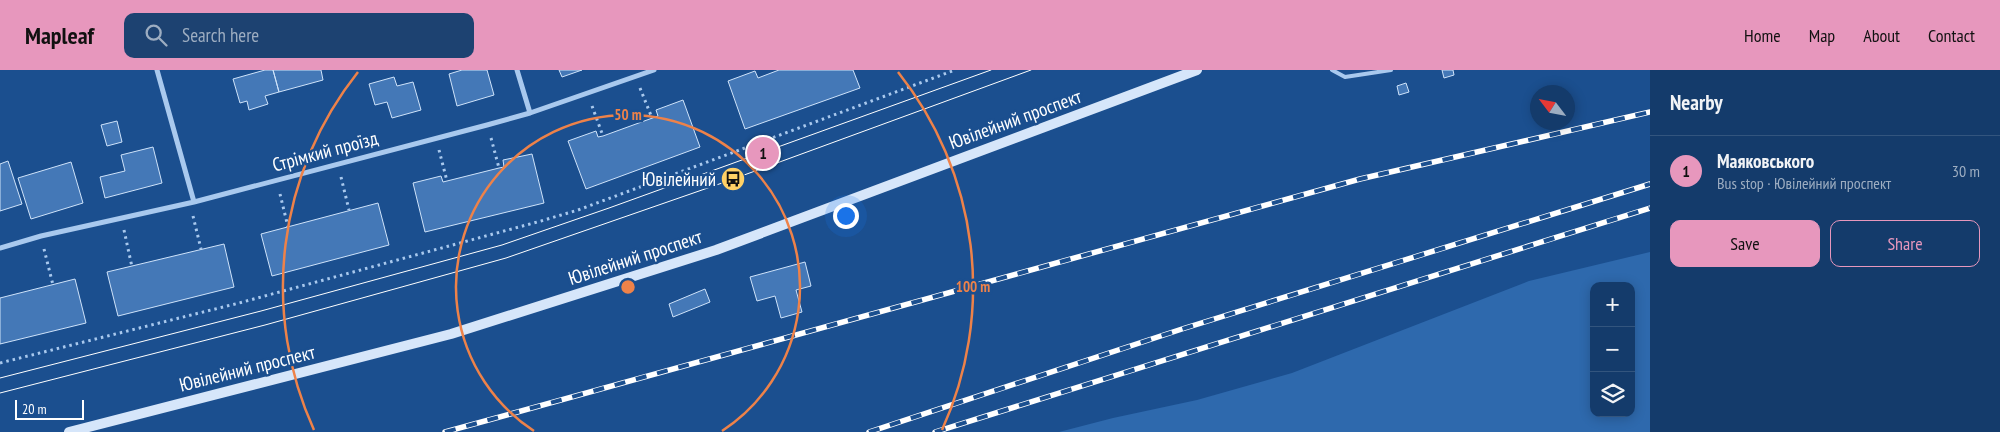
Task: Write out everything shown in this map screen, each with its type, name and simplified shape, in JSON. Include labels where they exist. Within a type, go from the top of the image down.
[{"type":"main road","name":"Ювілейний проспект","points":[[69,432],[451,334],[716,250],[1197,70]]},
{"type":"street","points":[[157,70],[192,202]]},
{"type":"street","points":[[517,70],[530,113]]},
{"type":"street","name":"Стрімкий проїзд","points":[[0,248],[41,236],[192,202],[487,125],[530,113],[654,70]]},
{"type":"lane","points":[[1332,70],[1345,77],[1391,70]]},
{"type":"path","points":[[0,363],[239,303],[578,210],[955,70]]},
{"type":"path","points":[[635,76],[652,118]]},
{"type":"path","points":[[587,93],[602,136]]},
{"type":"path","points":[[487,125],[500,168]]},
{"type":"path","points":[[436,138],[447,181]]},
{"type":"path","points":[[338,164],[349,210]]},
{"type":"path","points":[[277,180],[288,227]]},
{"type":"path","points":[[192,202],[201,250]]},
{"type":"path","points":[[122,218],[132,266]]},
{"type":"path","points":[[41,236],[53,285]]},
{"type":"shaded area","points":[[1650,252],[1650,432],[1059,432],[1197,400],[1292,373],[1529,281]]},
{"type":"building","points":[[265,70],[273,70],[279,92],[265,96],[268,104],[249,110],[247,101],[240,103],[233,79]]},
{"type":"building","points":[[273,70],[321,70],[323,80],[279,92]]},
{"type":"building","points":[[462,70],[487,70],[494,95],[457,106],[449,74]]},
{"type":"building","points":[[559,70],[582,70],[562,77]]},
{"type":"building","points":[[779,70],[853,70],[860,88],[745,129],[728,81],[755,71],[758,78]]},
{"type":"building","points":[[1442,70],[1453,70],[1454,75],[1444,78]]},
{"type":"building","points":[[394,77],[397,86],[413,82],[421,110],[392,118],[387,102],[375,105],[369,84]]},
{"type":"building","points":[[1406,83],[1409,92],[1399,95],[1397,86]]},
{"type":"building","points":[[683,100],[700,147],[586,189],[568,141],[596,131],[598,137],[603,136],[658,116],[656,110]]},
{"type":"building","points":[[117,121],[122,142],[107,146],[101,125]]},
{"type":"building","points":[[153,147],[162,183],[105,198],[100,177],[125,171],[121,155]]},
{"type":"building","points":[[532,154],[544,203],[425,232],[413,183],[441,176],[443,182],[504,167],[503,160]]},
{"type":"building","points":[[8,161],[22,204],[0,211],[0,164]]},
{"type":"building","points":[[71,162],[83,203],[31,219],[18,178]]},
{"type":"building","points":[[378,203],[389,245],[272,276],[261,234]]},
{"type":"building","points":[[224,244],[234,287],[118,316],[107,272]]},
{"type":"building","points":[[805,262],[811,286],[796,290],[802,312],[781,318],[775,296],[757,301],[750,277]]},
{"type":"building","points":[[75,279],[86,323],[0,344],[0,298]]},
{"type":"building","points":[[705,289],[710,302],[673,317],[669,304]]},
{"type":"tram line","points":[[0,378],[261,311],[502,245],[991,70]]},
{"type":"tram line","points":[[0,393],[265,325],[506,258],[725,182],[1031,70]]},
{"type":"railway","points":[[445,432],[1360,179],[1650,112]]},
{"type":"railway","points":[[869,432],[1182,329],[1650,184]]},
{"type":"railway","points":[[935,432],[1650,208]]},
{"type":"place","name":"Маяковського","points":[[763,153]]},
{"type":"place","name":"Ювілейний","points":[[733,179]]}]
